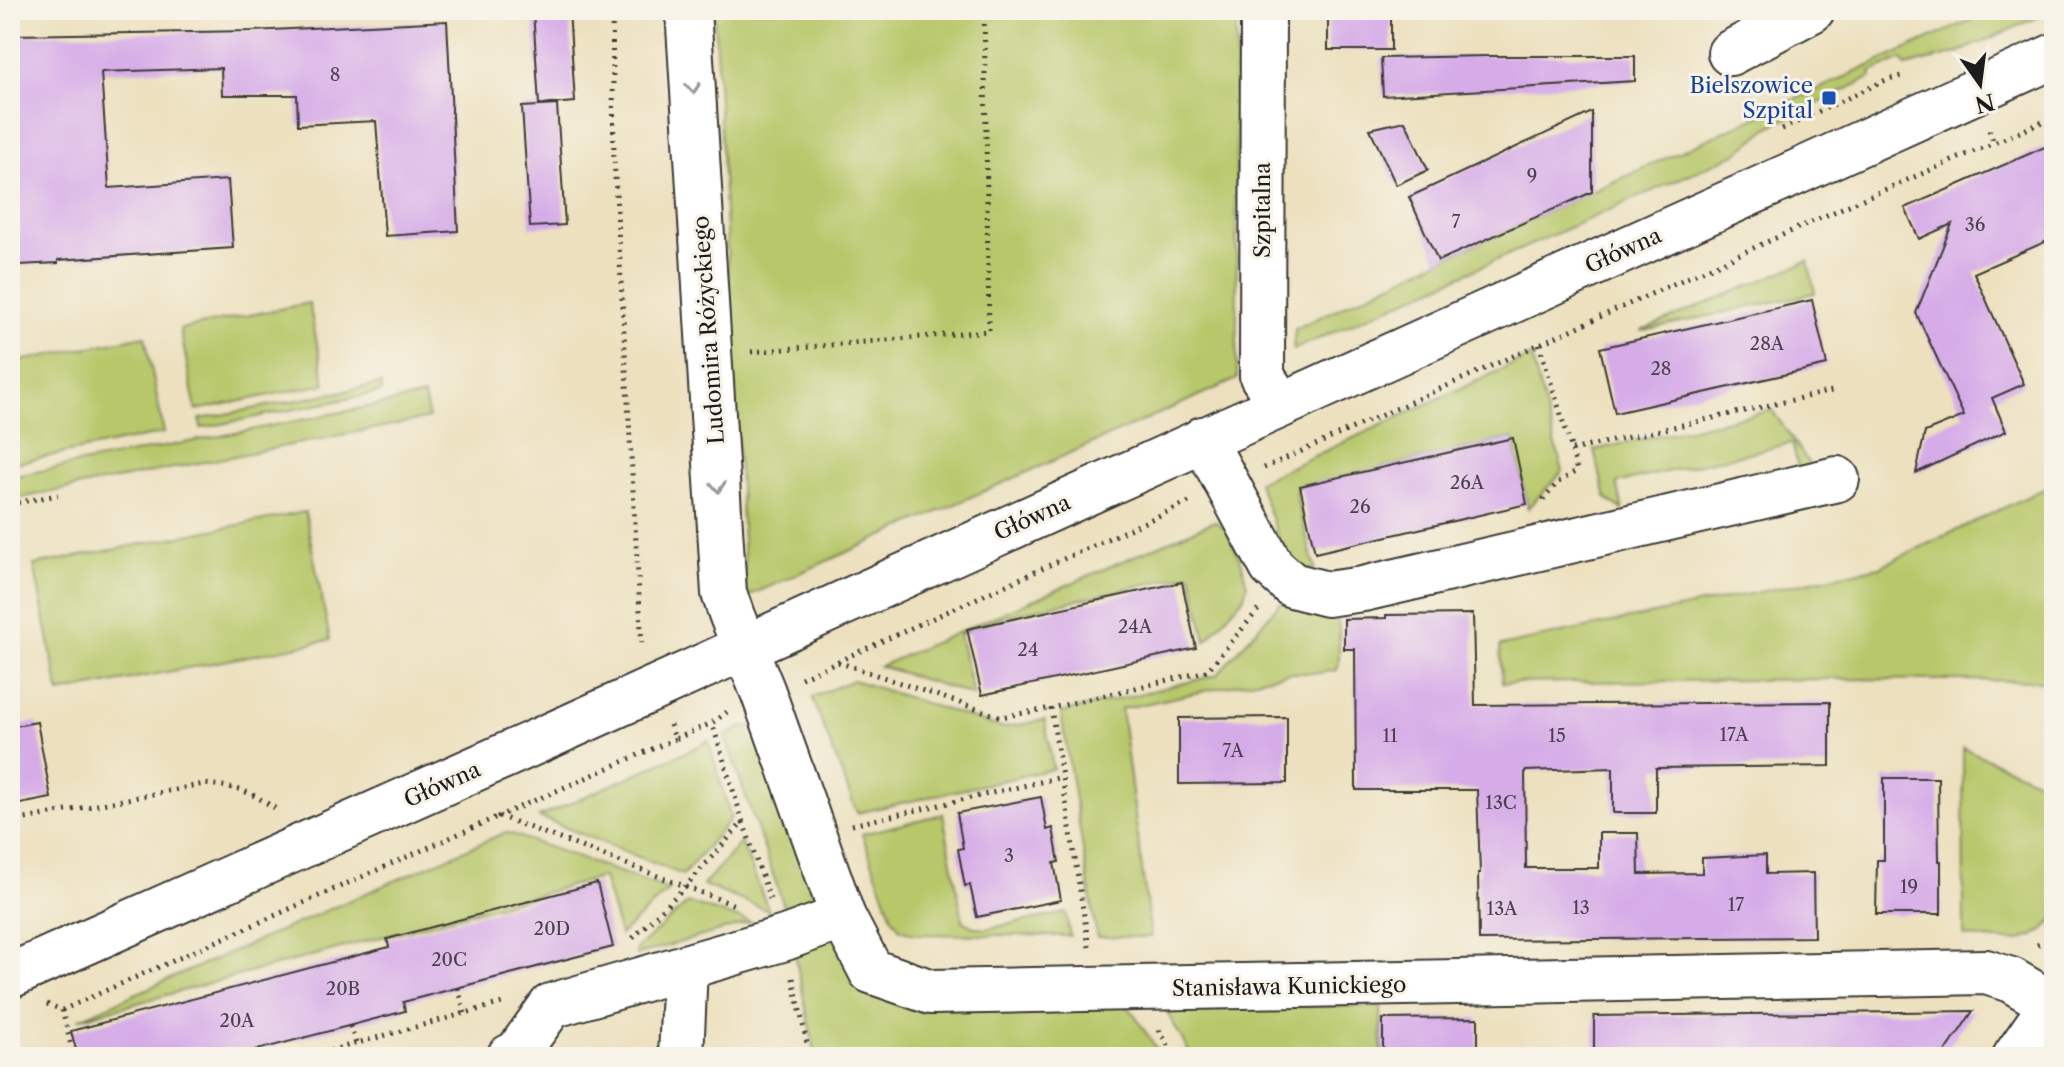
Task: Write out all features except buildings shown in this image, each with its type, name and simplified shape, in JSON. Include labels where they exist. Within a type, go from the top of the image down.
[{"type":"street","name":"Ludomira Różyckiego","points":[[688,10],[724,593],[746,647]]},
{"type":"street","name":"Szpitalna","points":[[1263,10],[1262,376],[1281,405]]},
{"type":"street","points":[[1730,53],[1812,10]]},
{"type":"street","name":"Główna","points":[[17,973],[2054,56]]},
{"type":"street","points":[[1203,439],[1272,567],[1292,585],[1327,594],[1363,589],[1837,479]]},
{"type":"street","name":"Stanisława Kunickiego","points":[[746,647],[843,917],[871,971],[931,992],[1986,972],[2011,980],[2053,1002]]},
{"type":"street","points":[[509,1057],[515,1056],[551,1006],[685,967],[779,923],[843,917]]},
{"type":"street","points":[[681,1057],[685,967]]},
{"type":"street","points":[[2015,1057],[2053,1002]]},
{"type":"path","points":[[612,10],[614,158],[642,658]]},
{"type":"path","points":[[744,353],[989,331],[984,10]]},
{"type":"path","points":[[1538,506],[1557,483],[1577,471],[1539,344]]},
{"type":"path","points":[[1572,450],[1832,391]]},
{"type":"path","points":[[10,504],[58,495]]},
{"type":"path","points":[[837,661],[1001,717],[1051,708],[1207,671],[1285,579]]},
{"type":"path","points":[[1051,708],[1091,956]]},
{"type":"path","points":[[712,723],[779,923],[810,1057]]},
{"type":"path","points":[[17,973],[41,1001],[62,1010],[675,739]]},
{"type":"path","points":[[844,827],[1062,777]]},
{"type":"path","points":[[10,822],[204,784],[234,787],[287,817]]},
{"type":"path","points":[[499,816],[739,907]]},
{"type":"path","points":[[633,938],[685,887],[743,822]]},
{"type":"path","points":[[458,988],[465,1013]]},
{"type":"path","points":[[62,1010],[74,1057]]},
{"type":"path","points":[[350,1026],[356,1043]]},
{"type":"green space","points":[[714,10],[1236,10],[1237,379],[746,597]]},
{"type":"green space","points":[[1993,10],[2054,10],[1957,53],[1906,66],[1902,59],[1871,72],[1872,77],[1769,127],[1736,154],[1293,350],[1295,329],[1438,261]]},
{"type":"green space","points":[[1808,261],[1815,293],[1640,331]]},
{"type":"green space","points":[[309,303],[325,384],[196,410],[180,329]]},
{"type":"green space","points":[[145,336],[164,433],[10,464],[10,363]]},
{"type":"green space","points":[[1531,356],[1563,471],[1528,508],[1513,438],[1297,487],[1295,493],[1315,569],[1306,570],[1284,553],[1258,482]]},
{"type":"green space","points":[[381,384],[382,392],[201,428],[200,419]]},
{"type":"green space","points":[[424,396],[429,418],[10,500],[10,477]]},
{"type":"green space","points":[[1772,410],[1812,468],[1799,471],[1792,443],[1617,483],[1623,510],[1606,498],[1594,450]]},
{"type":"green space","points":[[2054,484],[2054,681],[1835,679],[1502,683],[1500,646],[1879,567]]},
{"type":"green space","points":[[305,512],[330,640],[59,693],[34,565]]},
{"type":"green space","points":[[1215,521],[1226,529],[1242,564],[1247,585],[1244,597],[1206,641],[1191,574],[1006,616],[959,634],[973,695],[880,666]]},
{"type":"green space","points":[[1280,603],[1318,609],[1336,618],[1339,624],[1337,670],[1288,673],[1121,709],[1151,937],[1097,937],[1061,713],[1217,675]]},
{"type":"green space","points":[[853,680],[1002,728],[1045,720],[1053,769],[857,813],[812,697]]},
{"type":"green space","points":[[743,727],[752,727],[759,734],[814,898],[806,907],[787,915],[725,736]]},
{"type":"green space","points":[[708,740],[731,818],[683,875],[539,817],[699,746]]},
{"type":"green space","points":[[1963,748],[2054,788],[2054,919],[2044,929],[2024,939],[2001,941],[1964,936]]},
{"type":"green space","points":[[943,814],[963,921],[985,929],[1066,913],[1070,936],[915,934],[900,929],[892,917],[862,834]]},
{"type":"green space","points":[[506,832],[669,890],[620,935],[603,877],[78,1019]]},
{"type":"green space","points":[[741,842],[769,911],[703,885]]},
{"type":"green space","points":[[688,903],[751,922],[636,955],[636,949]]},
{"type":"green space","points":[[840,925],[855,971],[1123,1003],[1162,1057],[816,1057],[792,941]]},
{"type":"green space","points":[[1381,1006],[1382,1057],[1192,1057],[1164,1007]]},
{"type":"place","name":"Bielszowice Szpital","points":[[1829,98]]}]
